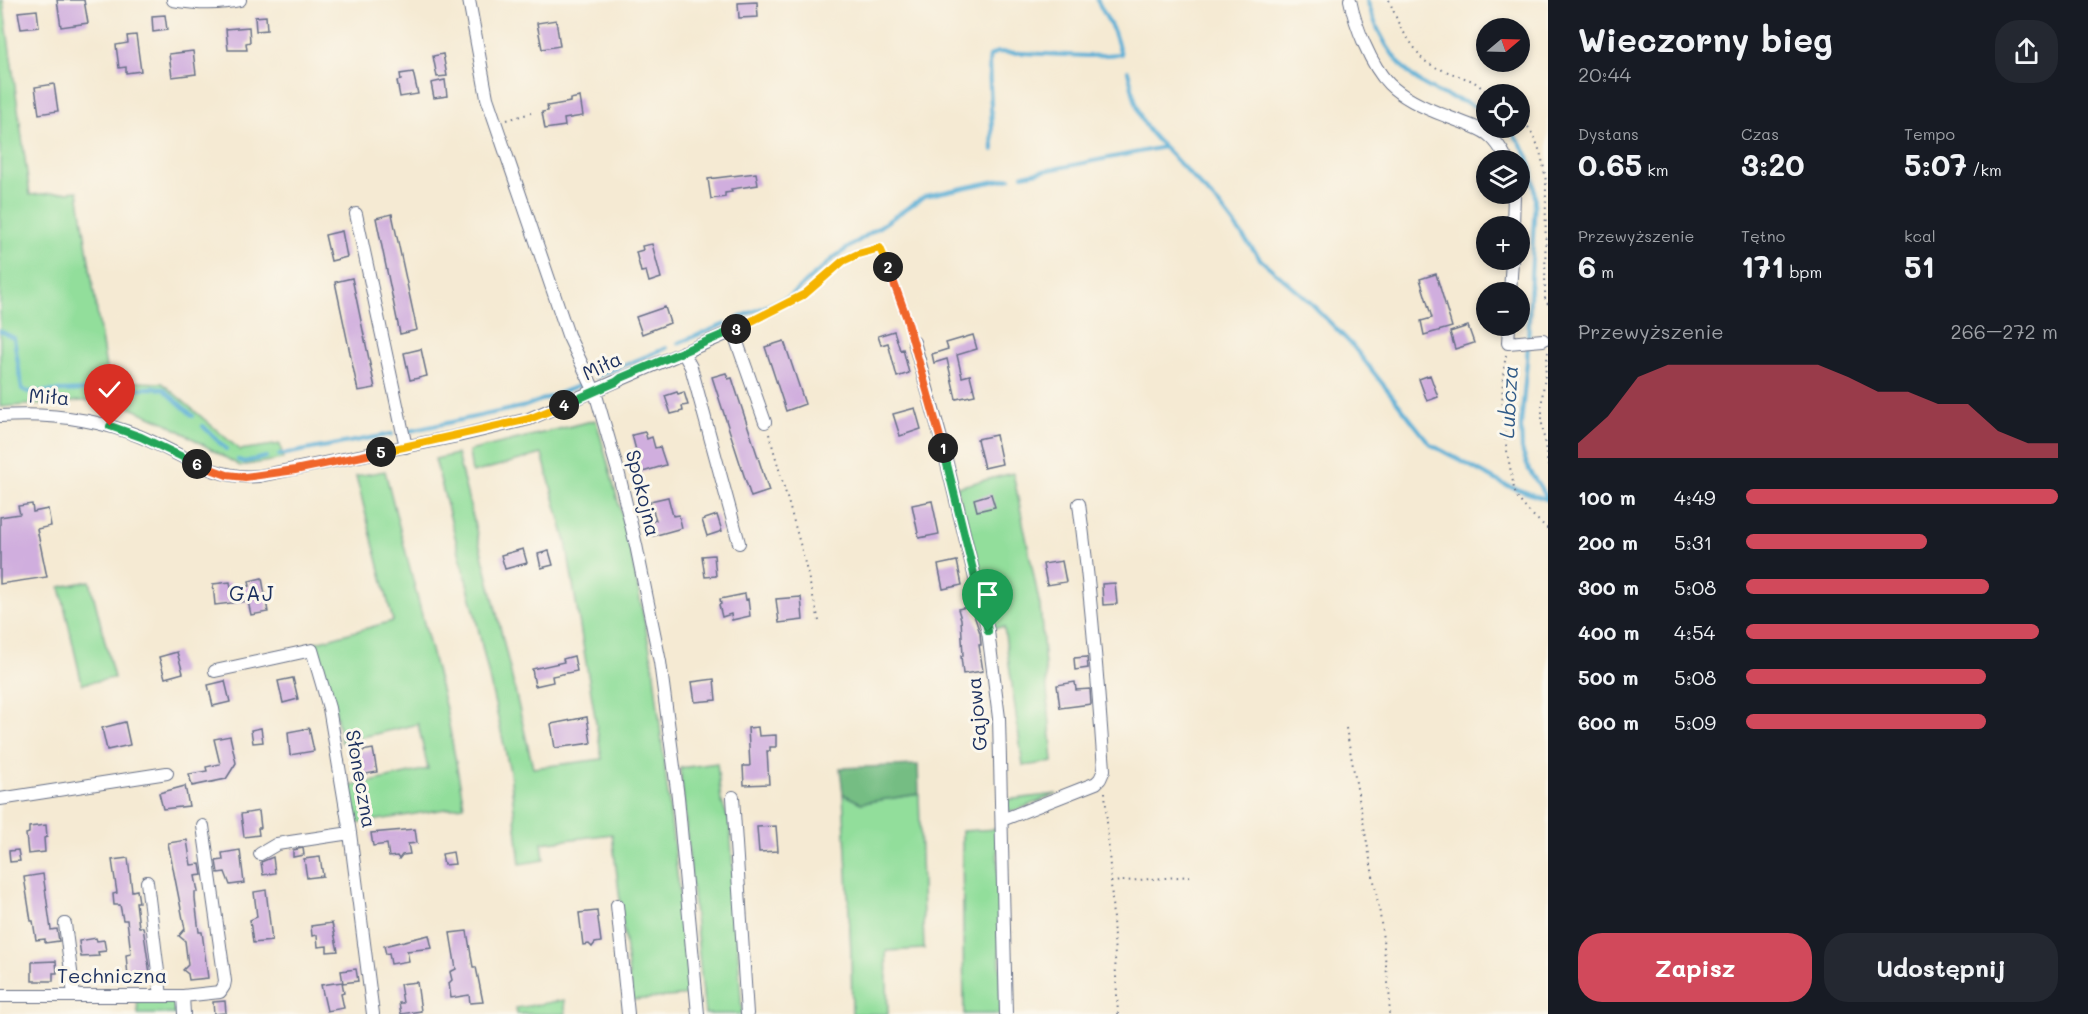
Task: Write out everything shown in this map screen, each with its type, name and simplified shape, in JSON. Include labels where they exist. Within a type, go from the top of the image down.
[{"type":"street","points":[[173,0],[215,4],[240,0]]},
{"type":"street","name":"Spokojna","points":[[470,0],[487,98],[568,335],[595,392],[634,536],[660,662],[678,797],[698,1014]]},
{"type":"street","points":[[1350,0],[1365,45],[1389,84],[1414,102],[1483,129],[1502,150]]},
{"type":"street","points":[[356,214],[406,447]]},
{"type":"street","points":[[733,331],[765,422]]},
{"type":"street","name":"Miła","points":[[0,416],[55,415],[110,426],[141,437],[209,470],[245,477],[295,470],[529,419],[733,331]]},
{"type":"street","points":[[1511,336],[1512,343],[1546,344]]},
{"type":"street","name":"Gajowa","points":[[914,342],[940,435],[988,631],[999,718],[1006,1014]]},
{"type":"street","points":[[683,352],[690,367],[739,543]]},
{"type":"street","points":[[1002,820],[1096,783],[1104,770],[1087,561],[1079,504]]},
{"type":"street","name":"Słoneczna","points":[[215,671],[312,650],[329,708],[350,833],[373,1014]]},
{"type":"street","points":[[0,799],[167,773]]},
{"type":"street","points":[[733,797],[747,1014]]},
{"type":"street","name":"Techniczna","points":[[0,996],[183,996],[213,994],[223,989],[223,970],[203,826]]},
{"type":"street","points":[[260,854],[277,844],[350,833]]},
{"type":"street","points":[[147,882],[161,996]]},
{"type":"street","points":[[617,905],[628,1014]]},
{"type":"street","points":[[65,924],[74,995]]},
{"type":"street","points":[[183,996],[184,1014]]},
{"type":"path","points":[[1389,0],[1400,27],[1423,60],[1477,84]]},
{"type":"path","points":[[496,123],[531,113]]},
{"type":"path","points":[[1530,134],[1544,167],[1546,183],[1545,299],[1548,303]]},
{"type":"path","points":[[733,331],[805,294],[843,261],[880,248],[914,342]]},
{"type":"path","points":[[1512,343],[1502,376],[1503,419],[1509,463],[1516,494],[1548,529]]},
{"type":"path","points":[[1546,344],[1542,416],[1548,466]]},
{"type":"path","points":[[765,422],[801,547],[820,625]]},
{"type":"path","points":[[1346,728],[1380,914],[1390,1000],[1389,1014]]},
{"type":"path","points":[[1100,779],[1104,788],[1118,1014]]},
{"type":"path","points":[[1111,882],[1191,876]]},
{"type":"green space","points":[[0,0],[3,0],[30,195],[78,191],[108,381],[162,383],[240,450],[280,444],[283,459],[240,466],[166,423],[110,399],[0,407]]},
{"type":"green space","points":[[596,420],[628,538],[653,665],[691,995],[632,1000],[612,834],[542,843],[544,860],[520,864],[510,772],[475,614],[435,459],[457,454],[533,768],[602,759],[566,542],[542,454],[472,473],[469,451]]},
{"type":"green space","points":[[385,471],[446,709],[464,806],[354,824],[347,787],[428,769],[418,724],[341,742],[335,708],[313,643],[393,621],[356,476]]},
{"type":"green space","points":[[1013,473],[1040,606],[1053,762],[1023,766],[1004,627],[991,628],[957,487]]},
{"type":"green space","points":[[90,581],[114,678],[82,684],[60,587]]},
{"type":"green space","points":[[717,763],[721,800],[730,823],[742,1014],[705,1014],[680,768]]},
{"type":"green space","points":[[918,765],[919,794],[861,803],[843,794],[840,768]]},
{"type":"green space","points":[[843,794],[861,803],[919,794],[924,949],[886,951],[888,1014],[852,1014]]},
{"type":"green space","points":[[1057,794],[1017,810],[1008,811],[1006,800]]},
{"type":"green space","points":[[997,829],[1001,1014],[964,1014],[962,831]]},
{"type":"green space","points":[[172,998],[182,1009],[182,1014],[138,1014],[137,999]]},
{"type":"green space","points":[[564,1000],[566,1014],[517,1014],[516,1008]]},
{"type":"building","points":[[57,0],[84,0],[88,23],[61,27]]},
{"type":"building","points":[[757,2],[758,17],[739,18],[738,3]]},
{"type":"building","points":[[37,10],[39,27],[21,29],[18,12]]},
{"type":"building","points":[[165,15],[167,30],[153,32],[152,16]]},
{"type":"building","points":[[266,16],[267,30],[256,31],[255,17]]},
{"type":"building","points":[[556,20],[560,46],[542,49],[537,23]]},
{"type":"building","points":[[249,27],[250,42],[246,43],[247,50],[228,50],[226,29]]},
{"type":"building","points":[[136,35],[141,71],[126,73],[126,67],[119,68],[116,45],[128,43],[127,36]]},
{"type":"building","points":[[193,51],[196,74],[172,77],[169,54]]},
{"type":"building","points":[[443,54],[447,76],[437,77],[433,56]]},
{"type":"building","points":[[413,72],[418,94],[400,97],[397,81],[401,80],[400,74]]},
{"type":"building","points":[[445,80],[447,96],[434,98],[431,83]]},
{"type":"building","points":[[54,84],[58,111],[39,114],[35,87]]},
{"type":"building","points":[[580,97],[583,116],[564,119],[565,126],[545,129],[542,112],[548,111],[547,106],[570,102],[570,99]]},
{"type":"building","points":[[756,173],[758,185],[731,189],[732,192],[725,193],[725,197],[711,199],[708,179]]},
{"type":"building","points":[[392,214],[417,330],[400,334],[376,218]]},
{"type":"building","points":[[342,231],[347,257],[331,261],[325,235]]},
{"type":"building","points":[[652,244],[661,278],[649,282],[646,271],[641,272],[636,252],[643,250],[642,246]]},
{"type":"building","points":[[1436,274],[1452,327],[1424,335],[1421,321],[1432,318],[1420,279]]},
{"type":"building","points":[[352,278],[375,388],[358,391],[335,282]]},
{"type":"building","points":[[665,307],[670,323],[642,334],[636,317]]},
{"type":"building","points":[[1468,326],[1474,343],[1455,349],[1450,332]]},
{"type":"building","points":[[894,331],[900,350],[903,349],[909,373],[897,377],[888,343],[881,345],[878,336]]},
{"type":"building","points":[[973,335],[977,349],[957,355],[962,377],[970,375],[975,395],[956,399],[947,359],[934,363],[932,354],[948,349],[946,343]]},
{"type":"building","points":[[784,341],[805,404],[786,411],[765,347]]},
{"type":"building","points":[[421,349],[427,376],[410,380],[404,353]]},
{"type":"building","points":[[726,373],[728,379],[732,378],[769,491],[751,497],[712,377]]},
{"type":"building","points":[[1430,375],[1438,397],[1427,401],[1419,379]]},
{"type":"building","points":[[677,392],[678,394],[684,392],[688,405],[682,406],[683,411],[671,414],[665,396]]},
{"type":"building","points":[[915,408],[921,429],[900,436],[893,414]]},
{"type":"building","points":[[645,432],[647,439],[652,437],[655,448],[660,447],[666,465],[636,474],[632,460],[638,458],[632,435]]},
{"type":"building","points":[[996,435],[1002,464],[984,468],[977,439]]},
{"type":"building","points":[[991,494],[995,507],[977,511],[974,499]]},
{"type":"building","points":[[668,497],[673,516],[679,515],[682,528],[653,536],[650,522],[656,520],[650,501]]},
{"type":"building","points":[[932,501],[939,534],[919,538],[912,505]]},
{"type":"building","points":[[32,504],[33,512],[48,509],[51,526],[37,529],[47,577],[0,584],[0,517],[20,514],[18,506]]},
{"type":"building","points":[[717,515],[722,531],[707,536],[702,520]]},
{"type":"building","points":[[523,549],[527,563],[505,569],[501,555]]},
{"type":"building","points":[[549,551],[553,565],[541,568],[538,554]]},
{"type":"building","points":[[714,555],[716,576],[705,577],[702,556]]},
{"type":"building","points":[[957,561],[962,585],[943,589],[938,565]]},
{"type":"building","points":[[1062,561],[1066,582],[1047,585],[1043,564]]},
{"type":"building","points":[[262,578],[268,612],[251,615],[248,601],[215,605],[213,584],[230,582],[231,588],[250,586],[249,581]]},
{"type":"building","points":[[1115,583],[1117,604],[1103,605],[1102,584]]},
{"type":"building","points":[[745,594],[746,600],[748,599],[750,616],[732,620],[731,614],[722,617],[720,599]]},
{"type":"building","points":[[801,597],[803,620],[779,623],[776,599]]},
{"type":"building","points":[[971,606],[980,633],[981,645],[979,645],[983,671],[963,674],[961,619],[958,609]]},
{"type":"building","points":[[177,652],[183,673],[165,678],[159,657]]},
{"type":"building","points":[[574,656],[577,671],[552,676],[553,682],[535,686],[532,669],[564,662],[563,659]]},
{"type":"building","points":[[1087,657],[1088,668],[1075,670],[1074,658]]},
{"type":"building","points":[[293,678],[298,699],[283,703],[278,681]]},
{"type":"building","points":[[714,679],[716,700],[695,702],[692,682]]},
{"type":"building","points":[[225,681],[230,702],[213,706],[208,685]]},
{"type":"building","points":[[1075,682],[1076,690],[1090,689],[1091,704],[1060,708],[1057,685]]},
{"type":"building","points":[[587,717],[591,743],[555,748],[551,724]]},
{"type":"building","points":[[125,722],[130,745],[107,750],[102,728]]},
{"type":"building","points":[[758,727],[759,736],[776,735],[776,747],[770,747],[770,751],[767,751],[769,784],[744,785],[743,766],[750,766],[748,728]]},
{"type":"building","points":[[261,728],[263,742],[253,743],[251,730]]},
{"type":"building","points":[[309,728],[314,751],[290,755],[288,732]]},
{"type":"building","points":[[230,736],[236,763],[226,779],[192,786],[189,774],[207,771],[206,767],[220,764],[214,739]]},
{"type":"building","points":[[373,749],[377,772],[361,775],[356,752]]},
{"type":"building","points":[[185,786],[189,806],[163,809],[159,793]]},
{"type":"building","points":[[259,811],[261,828],[258,828],[259,835],[244,837],[241,814]]},
{"type":"building","points":[[46,825],[45,852],[28,854],[26,834],[29,833],[29,827]]},
{"type":"building","points":[[776,826],[778,851],[759,852],[757,827]]},
{"type":"building","points":[[415,829],[417,843],[408,844],[410,854],[402,855],[399,859],[397,856],[389,857],[387,844],[373,846],[371,833]]},
{"type":"building","points":[[187,840],[191,865],[200,864],[202,875],[195,876],[198,892],[195,892],[195,899],[208,978],[189,980],[188,974],[183,970],[188,965],[185,941],[179,936],[185,929],[168,843]]},
{"type":"building","points":[[303,848],[304,855],[293,857],[293,850]]},
{"type":"building","points":[[18,850],[20,861],[10,862],[9,851]]},
{"type":"building","points":[[240,850],[244,883],[230,885],[225,872],[218,873],[216,861],[223,860],[222,853]]},
{"type":"building","points":[[453,852],[455,864],[444,865],[442,854]]},
{"type":"building","points":[[273,857],[275,873],[263,875],[261,862]]},
{"type":"building","points":[[320,857],[323,876],[307,878],[304,859]]},
{"type":"building","points":[[128,858],[132,891],[137,890],[139,927],[143,927],[150,974],[128,976],[126,955],[131,954],[127,920],[123,920],[120,905],[114,905],[113,894],[117,893],[112,860]]},
{"type":"building","points":[[43,874],[51,930],[57,929],[59,941],[45,943],[45,939],[36,940],[24,877]]},
{"type":"building","points":[[266,890],[272,941],[253,943],[250,920],[257,917],[254,892]]},
{"type":"building","points":[[597,911],[601,942],[595,943],[592,947],[589,944],[583,945],[579,913]]},
{"type":"building","points":[[332,923],[338,951],[327,952],[327,946],[318,947],[317,935],[312,936],[311,926]]},
{"type":"building","points":[[467,931],[473,967],[476,967],[483,1002],[470,1003],[469,995],[451,998],[450,972],[456,969],[450,933]]},
{"type":"building","points":[[429,935],[432,948],[407,951],[409,961],[391,964],[389,953],[386,954],[384,946]]},
{"type":"building","points":[[96,938],[97,941],[104,940],[106,951],[98,952],[99,956],[81,957],[79,941]]},
{"type":"building","points":[[56,961],[57,973],[53,973],[53,981],[32,981],[32,962]]},
{"type":"building","points":[[356,969],[358,981],[343,983],[341,971]]},
{"type":"building","points":[[342,982],[344,993],[341,994],[344,1008],[327,1011],[321,985]]},
{"type":"building","points":[[417,982],[421,1011],[401,1014],[399,1003],[403,1003],[400,984]]},
{"type":"building","points":[[225,1001],[226,1013],[214,1014],[213,1002]]},
{"type":"waterway","points":[[1097,0],[1114,32],[1121,54]]},
{"type":"waterway","name":"Lubcza","points":[[1367,0],[1377,27],[1391,53],[1410,74],[1435,91],[1476,107]]},
{"type":"waterway","points":[[993,150],[990,56],[997,52],[1089,56],[1121,54]]},
{"type":"waterway","points":[[1128,71],[1143,121],[1164,147]]},
{"type":"waterway","name":"Lubcza","points":[[1516,138],[1528,157],[1535,198],[1527,361],[1521,425],[1522,450],[1529,470],[1548,499]]},
{"type":"waterway","points":[[1023,175],[1164,147],[1220,206],[1261,260],[1309,301],[1352,345],[1430,444],[1505,485],[1548,500]]},
{"type":"waterway","points":[[738,318],[790,296],[836,256],[925,196],[1010,178]]},
{"type":"waterway","points":[[678,343],[725,324]]},
{"type":"waterway","points":[[0,331],[14,338],[22,389],[28,392],[163,389],[193,416]]},
{"type":"waterway","points":[[596,377],[666,348]]},
{"type":"waterway","points":[[410,431],[526,406],[580,385]]},
{"type":"waterway","points":[[203,426],[226,449]]},
{"type":"waterway","points":[[279,455],[392,434]]},
{"type":"waterway","points":[[238,460],[244,462],[266,457]]},
{"type":"district","name":"GAJ","points":[[252,594]]},
{"type":"route","points":[[110,426],[141,437],[209,470],[245,477],[295,470],[458,436],[529,419],[733,331],[796,300],[843,261],[880,248],[906,316],[940,435],[988,631]]}]
